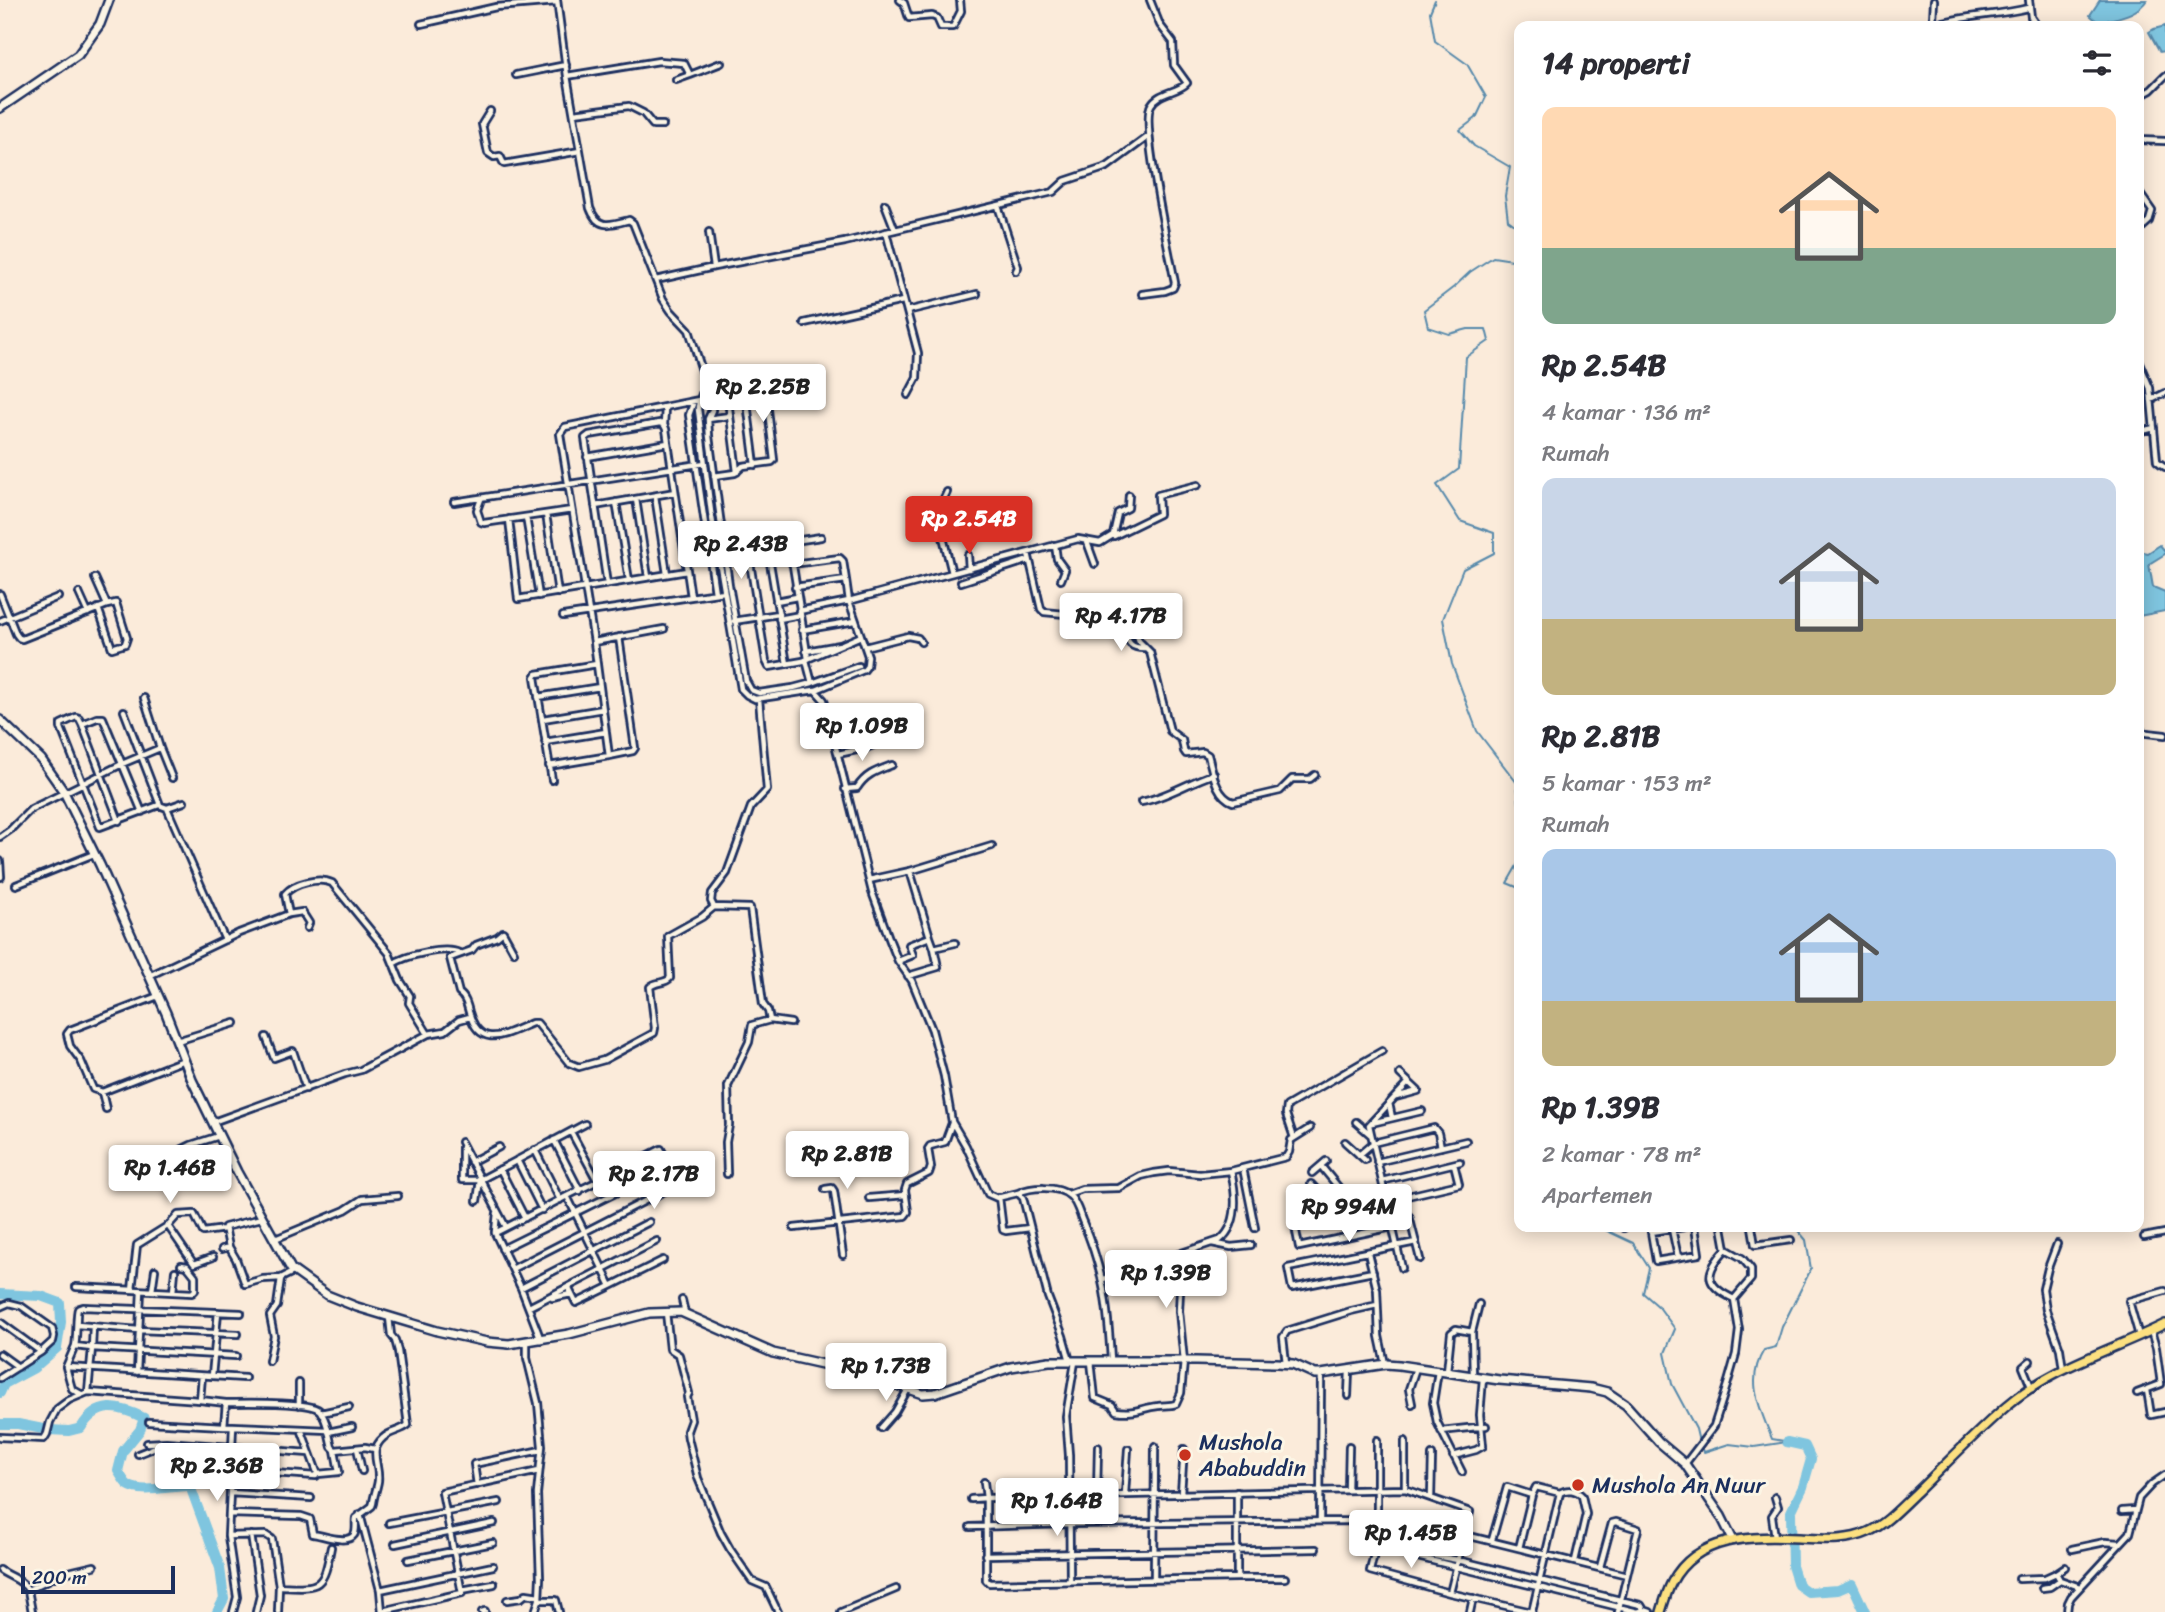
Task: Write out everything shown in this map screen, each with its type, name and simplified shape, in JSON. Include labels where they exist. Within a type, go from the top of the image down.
[{"type":"main road","points":[[1661,1612],[1673,1579],[1701,1550],[1732,1540],[1840,1539],[1876,1528],[2011,1403],[2063,1369],[2165,1324]]},
{"type":"street","points":[[0,108],[78,55],[100,24],[110,0]]},
{"type":"street","points":[[900,0],[904,3],[909,18],[932,16],[937,18],[942,27],[948,28],[954,26],[959,17],[960,0]]},
{"type":"street","points":[[1142,294],[1165,291],[1173,288],[1175,283],[1147,115],[1151,103],[1187,83],[1174,65],[1173,42],[1160,25],[1150,0]]},
{"type":"street","points":[[1932,21],[1934,0]]},
{"type":"street","points":[[2029,0],[2028,8],[2034,21]]},
{"type":"street","points":[[421,24],[496,7],[557,1],[567,76],[593,217],[604,225],[629,220],[633,223],[671,311],[689,330],[705,380],[704,390],[689,415],[715,593]]},
{"type":"street","points":[[1951,21],[1972,16],[2011,13],[2028,8]]},
{"type":"street","points":[[567,76],[659,61],[684,63],[690,75]]},
{"type":"street","points":[[676,80],[721,63]]},
{"type":"street","points":[[516,75],[566,65]]},
{"type":"street","points":[[2144,94],[2165,76]]},
{"type":"street","points":[[574,113],[624,106],[643,113],[653,125],[663,125]]},
{"type":"street","points":[[490,111],[482,124],[488,153],[494,157],[500,156],[502,163],[580,151]]},
{"type":"street","points":[[656,280],[845,242],[1053,192],[1065,181],[1104,169],[1149,136]]},
{"type":"street","points":[[2144,141],[2165,141]]},
{"type":"street","points":[[2144,200],[2152,211],[2149,221],[2144,226]]},
{"type":"street","points":[[886,204],[895,230]]},
{"type":"street","points":[[998,206],[1018,267],[1016,271]]},
{"type":"street","points":[[709,232],[714,267]]},
{"type":"street","points":[[886,232],[918,353],[918,377],[908,395]]},
{"type":"street","points":[[906,311],[977,294]]},
{"type":"street","points":[[804,323],[903,301]]},
{"type":"street","points":[[2144,374],[2150,388],[2157,461],[2165,467]]},
{"type":"street","points":[[705,380],[725,376]]},
{"type":"street","points":[[707,477],[737,472],[743,466],[772,462],[775,456],[763,383],[727,392],[737,472]]},
{"type":"street","points":[[745,387],[755,465]]},
{"type":"street","points":[[2151,400],[2165,393]]},
{"type":"street","points":[[712,399],[712,410],[708,419],[718,543]]},
{"type":"street","points":[[609,756],[594,642],[560,434],[565,427],[697,401]]},
{"type":"street","points":[[697,401],[732,622],[749,688],[759,692],[815,690],[864,670],[868,661],[849,601],[843,561],[840,558],[792,564]]},
{"type":"street","points":[[665,408],[664,425],[691,597]]},
{"type":"street","points":[[708,419],[729,416]]},
{"type":"street","points":[[607,584],[585,438],[589,435],[664,425]]},
{"type":"street","points":[[2144,430],[2154,428]]},
{"type":"street","points":[[587,457],[668,443]]},
{"type":"street","points":[[454,502],[698,465],[711,456]]},
{"type":"street","points":[[732,622],[799,613],[1078,539],[1100,543],[1159,514],[1158,495],[1198,485]]},
{"type":"street","points":[[595,506],[675,492]]},
{"type":"street","points":[[947,492],[937,513],[952,573]]},
{"type":"street","points":[[1110,538],[1114,533],[1118,513],[1128,508],[1129,495]]},
{"type":"street","points":[[655,496],[667,573]]},
{"type":"street","points":[[482,498],[477,510],[481,522],[572,510]]},
{"type":"street","points":[[636,499],[648,577]]},
{"type":"street","points":[[616,502],[629,580]]},
{"type":"street","points":[[547,514],[558,593]]},
{"type":"street","points":[[526,517],[539,596]]},
{"type":"street","points":[[509,519],[517,599],[687,570]]},
{"type":"street","points":[[682,537],[696,534]]},
{"type":"street","points":[[708,541],[767,545],[821,537]]},
{"type":"street","points":[[789,541],[812,683]]},
{"type":"street","points":[[1087,541],[1095,564]]},
{"type":"street","points":[[747,544],[767,665],[769,667],[807,659],[840,645]]},
{"type":"street","points":[[767,545],[787,664]]},
{"type":"street","points":[[1055,545],[1057,559],[1065,570],[1061,580]]},
{"type":"street","points":[[1028,553],[1041,609],[1044,612],[1132,622],[1139,641],[1150,652],[1170,731],[1182,740],[1186,754],[1203,752],[1208,755],[1220,794],[1233,802],[1280,791],[1292,779],[1311,779],[1315,775]]},
{"type":"street","points":[[968,555],[969,569]]},
{"type":"street","points":[[961,582],[1030,560]]},
{"type":"street","points":[[95,579],[107,605]]},
{"type":"street","points":[[795,587],[846,580]]},
{"type":"street","points":[[563,616],[715,593],[725,588]]},
{"type":"street","points":[[79,593],[88,613]]},
{"type":"street","points":[[0,594],[16,634],[22,639],[98,608],[117,604],[127,638],[125,644],[112,648],[98,608]]},
{"type":"street","points":[[0,621],[58,597]]},
{"type":"street","points":[[776,601],[797,597]]},
{"type":"street","points":[[1119,619],[1129,644],[1146,648]]},
{"type":"street","points":[[803,630],[855,621]]},
{"type":"street","points":[[732,622],[741,689],[751,698],[759,699],[793,691],[859,666]]},
{"type":"street","points":[[594,642],[664,629]]},
{"type":"street","points":[[806,651],[840,645],[861,636]]},
{"type":"street","points":[[865,646],[908,636],[918,638],[921,642]]},
{"type":"street","points":[[549,766],[626,754],[635,748],[619,637]]},
{"type":"street","points":[[552,780],[535,677],[537,674],[597,664]]},
{"type":"street","points":[[538,697],[600,687]]},
{"type":"street","points":[[815,690],[824,700],[869,880],[898,961],[908,976],[932,1030],[952,1122],[988,1194],[999,1198],[1024,1190],[1040,1189],[1068,1194],[1082,1189],[1119,1188],[1141,1176],[1154,1173],[1169,1171],[1200,1174],[1231,1171],[1286,1157],[1289,1143],[1310,1128]]},
{"type":"street","points":[[144,698],[172,778]]},
{"type":"street","points":[[714,907],[711,901],[712,893],[727,873],[751,807],[767,790],[759,699]]},
{"type":"street","points":[[543,719],[603,709]]},
{"type":"street","points":[[124,711],[160,805]]},
{"type":"street","points":[[119,821],[79,718],[62,722],[60,726],[100,827],[119,821],[160,805],[167,808],[184,802]]},
{"type":"street","points":[[82,724],[103,718],[142,812]]},
{"type":"street","points":[[0,720],[41,759],[64,792],[95,854],[219,1136],[288,1264],[294,1272],[327,1295],[437,1331],[509,1344],[649,1314],[685,1314],[773,1353],[862,1373],[929,1394],[1011,1367],[1049,1362],[1091,1361],[1286,1363],[1315,1374],[1386,1364],[1483,1378],[1591,1388],[1607,1392],[1626,1405],[1659,1442],[1685,1464],[1721,1516],[1732,1540]]},
{"type":"street","points":[[545,742],[606,732]]},
{"type":"street","points":[[2144,733],[2165,735]]},
{"type":"street","points":[[838,754],[878,743]]},
{"type":"street","points":[[0,837],[31,809],[160,748]]},
{"type":"street","points":[[845,789],[857,788],[862,779],[871,772],[892,765]]},
{"type":"street","points":[[1141,802],[1179,790],[1193,781],[1214,774]]},
{"type":"street","points":[[167,808],[225,940]]},
{"type":"street","points":[[869,880],[910,871],[992,846]]},
{"type":"street","points":[[16,885],[95,854]]},
{"type":"street","points":[[0,861],[1,877]]},
{"type":"street","points":[[908,976],[937,967],[934,948],[910,871]]},
{"type":"street","points":[[289,914],[285,894],[288,890],[295,886],[328,881],[389,953],[410,996],[409,1003],[428,1034]]},
{"type":"street","points":[[514,952],[503,932],[476,945],[472,950],[450,958],[459,993],[464,996],[470,1017],[480,1032],[489,1037],[500,1036],[537,1023],[569,1063],[579,1068],[604,1060],[654,1033],[650,987],[670,978],[668,936],[714,907],[750,908],[763,1004],[770,1020]]},
{"type":"street","points":[[149,976],[225,940],[289,914],[302,912],[309,923],[307,928]]},
{"type":"street","points":[[898,961],[913,955],[909,945],[930,937]]},
{"type":"street","points":[[934,948],[955,943]]},
{"type":"street","points":[[393,964],[405,957],[432,952],[452,950],[460,954]]},
{"type":"street","points":[[158,996],[68,1032],[70,1046],[81,1061],[93,1089],[102,1092],[184,1060]]},
{"type":"street","points":[[213,1122],[361,1070],[428,1034],[449,1029],[459,1020],[470,1017]]},
{"type":"street","points":[[727,1174],[728,1086],[749,1042],[752,1025],[770,1020],[791,1023]]},
{"type":"street","points":[[177,1041],[235,1023]]},
{"type":"street","points":[[266,1038],[274,1058],[293,1051],[306,1089]]},
{"type":"street","points":[[1294,1138],[1286,1114],[1287,1106],[1382,1051]]},
{"type":"street","points":[[1395,1097],[1418,1091],[1400,1074]]},
{"type":"street","points":[[1402,1268],[1369,1125],[1409,1082]]},
{"type":"street","points":[[102,1092],[106,1109]]},
{"type":"street","points":[[1389,1103],[1392,1118]]},
{"type":"street","points":[[1371,1123],[1422,1111]]},
{"type":"street","points":[[794,1228],[902,1217],[908,1212],[906,1187],[909,1182],[929,1173],[931,1169],[928,1149],[944,1142],[952,1122]]},
{"type":"street","points":[[1356,1122],[1371,1136]]},
{"type":"street","points":[[506,1227],[496,1212],[480,1180],[471,1161],[461,1142],[462,1180],[480,1180],[585,1124]]},
{"type":"street","points":[[1360,1155],[1373,1143],[1434,1128],[1441,1147]]},
{"type":"street","points":[[571,1132],[598,1182]]},
{"type":"street","points":[[132,1174],[191,1145],[219,1136]]},
{"type":"street","points":[[554,1140],[580,1191]]},
{"type":"street","points":[[1377,1162],[1466,1141]]},
{"type":"street","points":[[1345,1142],[1365,1160]]},
{"type":"street","points":[[471,1161],[499,1147]]},
{"type":"street","points":[[495,1233],[661,1149],[678,1182],[676,1186],[512,1269]]},
{"type":"street","points":[[535,1150],[560,1200]]},
{"type":"street","points":[[614,1173],[610,1164],[640,1159]]},
{"type":"street","points":[[517,1160],[542,1210]]},
{"type":"street","points":[[1312,1173],[1326,1161]]},
{"type":"street","points":[[1382,1181],[1457,1163],[1459,1184],[1386,1201]]},
{"type":"street","points":[[502,1249],[670,1166]]},
{"type":"street","points":[[1321,1166],[1339,1188],[1335,1196],[1340,1216]]},
{"type":"street","points":[[1243,1168],[1255,1228]]},
{"type":"street","points":[[500,1169],[525,1218]]},
{"type":"street","points":[[1091,1361],[1095,1398],[1112,1405],[1116,1411],[1138,1412],[1155,1406],[1176,1404],[1181,1393],[1184,1361],[1179,1311],[1180,1291],[1170,1257],[1220,1240],[1231,1228],[1236,1197],[1231,1171]]},
{"type":"street","points":[[477,1201],[480,1180]]},
{"type":"street","points":[[1311,1184],[1324,1198]]},
{"type":"street","points":[[825,1189],[834,1190],[843,1255]]},
{"type":"street","points":[[1018,1193],[1024,1202],[1048,1297],[1072,1362],[1066,1416],[1070,1580]]},
{"type":"street","points":[[1068,1194],[1075,1203],[1088,1234],[1103,1279],[1107,1298],[1111,1361]]},
{"type":"street","points":[[869,1198],[906,1195]]},
{"type":"street","points":[[275,1239],[345,1210],[362,1199],[398,1196]]},
{"type":"street","points":[[567,1196],[611,1286]]},
{"type":"street","points":[[1297,1205],[1335,1196]]},
{"type":"street","points":[[999,1198],[1003,1230],[1030,1228]]},
{"type":"street","points":[[496,1212],[495,1233],[522,1288],[541,1339]]},
{"type":"street","points":[[1354,1235],[1349,1214],[1295,1226],[1299,1247],[1392,1227]]},
{"type":"street","points":[[132,1290],[137,1245],[168,1226],[178,1215],[195,1215],[203,1232],[225,1229],[226,1226],[262,1218]]},
{"type":"street","points":[[1391,1220],[1409,1216],[1420,1259]]},
{"type":"street","points":[[522,1288],[649,1222]]},
{"type":"street","points":[[168,1226],[194,1265],[213,1257]]},
{"type":"street","points":[[225,1229],[229,1247],[245,1284],[281,1278],[294,1272]]},
{"type":"street","points":[[1651,1232],[1656,1261],[1699,1254],[1696,1232]]},
{"type":"street","points":[[1673,1232],[1678,1257]]},
{"type":"street","points":[[1723,1232],[1726,1249]]},
{"type":"street","points":[[1753,1232],[1755,1245],[1791,1240]]},
{"type":"street","points":[[2144,1237],[2165,1233]]},
{"type":"street","points":[[529,1307],[657,1241]]},
{"type":"street","points":[[1373,1272],[1292,1288],[1288,1268],[1416,1242]]},
{"type":"street","points":[[1211,1243],[1231,1247],[1251,1245]]},
{"type":"street","points":[[2057,1244],[2043,1289],[2046,1310],[2060,1349],[2063,1369]]},
{"type":"street","points":[[222,1249],[229,1247]]},
{"type":"street","points":[[1726,1249],[1742,1258],[1751,1269],[1751,1279],[1734,1299]]},
{"type":"street","points":[[1726,1249],[1712,1265],[1710,1273],[1715,1288],[1734,1299]]},
{"type":"street","points":[[1368,1253],[1377,1290],[1378,1336],[1386,1364]]},
{"type":"street","points":[[568,1287],[576,1303],[663,1259]]},
{"type":"street","points":[[76,1287],[192,1293],[195,1290],[195,1276],[187,1266],[181,1265]]},
{"type":"street","points":[[152,1291],[155,1270]]},
{"type":"street","points":[[1103,1279],[1136,1270]]},
{"type":"street","points":[[173,1292],[175,1271]]},
{"type":"street","points":[[270,1361],[274,1336],[270,1318],[276,1306],[281,1278]]},
{"type":"street","points":[[137,1372],[141,1291]]},
{"type":"street","points":[[2139,1336],[2129,1301],[2165,1291]]},
{"type":"street","points":[[544,1300],[572,1294]]},
{"type":"street","points":[[1685,1464],[1714,1426],[1736,1354],[1740,1330],[1734,1299]]},
{"type":"street","points":[[682,1300],[685,1314]]},
{"type":"street","points":[[0,1307],[15,1304],[52,1328],[54,1336],[53,1341],[41,1352],[0,1378]]},
{"type":"street","points":[[1474,1375],[1472,1332],[1479,1304]]},
{"type":"street","points":[[1286,1363],[1283,1337],[1287,1331],[1377,1305]]},
{"type":"street","points":[[81,1394],[72,1389],[66,1367],[75,1346],[78,1309],[83,1307],[241,1313]]},
{"type":"street","points":[[212,1376],[218,1312]]},
{"type":"street","points":[[666,1312],[670,1349],[678,1355],[690,1393],[687,1398],[691,1420],[687,1431],[698,1478],[730,1549],[752,1581],[766,1587],[778,1612]]},
{"type":"street","points":[[230,1514],[301,1516],[310,1519],[313,1534],[342,1539],[354,1535],[355,1521],[373,1503],[378,1480],[375,1449],[381,1439],[393,1431],[407,1427],[409,1423],[398,1351],[391,1335],[389,1316]]},
{"type":"street","points":[[0,1322],[41,1352]]},
{"type":"street","points":[[77,1325],[238,1334]]},
{"type":"street","points":[[88,1392],[93,1326]]},
{"type":"street","points":[[1447,1371],[1451,1346],[1449,1342],[1453,1330],[1472,1332]]},
{"type":"street","points":[[2137,1393],[2161,1384],[2151,1331]]},
{"type":"street","points":[[527,1342],[527,1358],[538,1403],[542,1450],[537,1494],[539,1598],[536,1612]]},
{"type":"street","points":[[75,1346],[236,1356]]},
{"type":"street","points":[[0,1353],[18,1367]]},
{"type":"street","points":[[2030,1361],[2023,1367],[2032,1390]]},
{"type":"street","points":[[66,1367],[245,1378]]},
{"type":"street","points":[[1412,1404],[1409,1388],[1417,1367]]},
{"type":"street","points":[[1438,1370],[1433,1403],[1440,1431],[1462,1472]]},
{"type":"street","points":[[1348,1396],[1349,1371]]},
{"type":"street","points":[[1320,1520],[1321,1374]]},
{"type":"street","points":[[200,1399],[202,1376]]},
{"type":"street","points":[[1453,1456],[1482,1447],[1483,1378]]},
{"type":"street","points":[[299,1383],[299,1405]]},
{"type":"street","points":[[881,1428],[908,1389]]},
{"type":"street","points":[[2147,1390],[2151,1415],[2165,1412]]},
{"type":"street","points":[[0,1437],[40,1440],[47,1434],[50,1422],[62,1404],[88,1392],[226,1403],[299,1405],[314,1408],[321,1413],[335,1450],[338,1472],[314,1476],[230,1471]]},
{"type":"street","points":[[224,1426],[226,1403]]},
{"type":"street","points":[[321,1413],[349,1407]]},
{"type":"street","points":[[149,1422],[328,1431],[352,1427]]},
{"type":"street","points":[[233,1426],[228,1536],[237,1597],[233,1612]]},
{"type":"street","points":[[1440,1431],[1483,1426]]},
{"type":"street","points":[[301,1430],[317,1474]]},
{"type":"street","points":[[1377,1440],[1378,1517],[1371,1572],[1532,1612],[1560,1493]]},
{"type":"street","points":[[1405,1441],[1405,1489]]},
{"type":"street","points":[[147,1443],[309,1453]]},
{"type":"street","points":[[138,1454],[166,1443]]},
{"type":"street","points":[[1348,1490],[1349,1446]]},
{"type":"street","points":[[335,1450],[365,1447],[375,1449]]},
{"type":"street","points":[[1097,1494],[1098,1447]]},
{"type":"street","points":[[1154,1580],[1155,1447]]},
{"type":"street","points":[[357,1448],[362,1471]]},
{"type":"street","points":[[1125,1494],[1128,1449]]},
{"type":"street","points":[[1181,1493],[1184,1449]]},
{"type":"street","points":[[477,1485],[474,1464],[542,1450]]},
{"type":"street","points":[[1431,1497],[1432,1455]]},
{"type":"street","points":[[360,1514],[380,1590],[382,1611],[406,1609],[462,1593],[442,1492],[539,1471]]},
{"type":"street","points":[[2067,1612],[2067,1603],[2071,1597],[2130,1533],[2136,1503],[2142,1493],[2165,1475]]},
{"type":"street","points":[[984,1482],[987,1583],[1285,1578]]},
{"type":"street","points":[[1519,1548],[1536,1487],[1560,1493],[1566,1490],[1580,1493],[1586,1506],[1586,1514],[1575,1561]]},
{"type":"street","points":[[1492,1540],[1506,1488],[1532,1495]]},
{"type":"street","points":[[971,1499],[1405,1489],[1470,1512],[1450,1592]]},
{"type":"street","points":[[1237,1492],[1237,1578]]},
{"type":"street","points":[[230,1493],[311,1498]]},
{"type":"street","points":[[1774,1497],[1778,1507],[1772,1516],[1778,1538]]},
{"type":"street","points":[[389,1523],[499,1502]]},
{"type":"street","points":[[2122,1511],[2135,1510]]},
{"type":"street","points":[[970,1527],[1348,1521],[1378,1517],[1409,1520],[1627,1575]]},
{"type":"street","points":[[1400,1550],[1409,1520]]},
{"type":"street","points":[[1348,1521],[1376,1542],[1400,1550],[1539,1584],[1641,1605],[1647,1611]]},
{"type":"street","points":[[395,1544],[494,1523]]},
{"type":"street","points":[[1600,1567],[1612,1523],[1639,1530],[1618,1609]]},
{"type":"street","points":[[251,1535],[260,1595],[256,1612]]},
{"type":"street","points":[[228,1536],[266,1535],[272,1539],[279,1586],[278,1612]]},
{"type":"street","points":[[2072,1549],[2105,1542],[2120,1543]]},
{"type":"street","points":[[408,1560],[493,1543]]},
{"type":"street","points":[[279,1586],[307,1587],[320,1581],[326,1574],[331,1547]]},
{"type":"street","points":[[985,1555],[1316,1549]]},
{"type":"street","points":[[29,1590],[60,1574],[94,1566]]},
{"type":"street","points":[[380,1590],[493,1566]]},
{"type":"street","points":[[2019,1579],[2045,1578],[2065,1567]]},
{"type":"street","points":[[0,1570],[24,1584],[29,1590],[32,1612]]},
{"type":"street","points":[[2056,1573],[2060,1580],[2080,1587]]},
{"type":"street","points":[[2042,1588],[2050,1587],[2060,1580]]},
{"type":"street","points":[[462,1590],[494,1584]]},
{"type":"street","points":[[1539,1584],[1618,1609],[1647,1611]]},
{"type":"street","points":[[841,1612],[896,1590]]},
{"type":"street","points":[[507,1600],[521,1598],[526,1594],[556,1600],[559,1612]]},
{"type":"street","points":[[1470,1612],[1474,1598]]},
{"type":"water","points":[[2100,0],[2147,0],[2132,13],[2106,21],[2097,21],[2090,15]]},
{"type":"water","points":[[2165,26],[2165,51],[2160,52],[2149,32]]},
{"type":"water","points":[[2160,545],[2165,551],[2165,554],[2149,564],[2153,587],[2165,592],[2165,611],[2144,615],[2144,552],[2148,553]]},
{"type":"waterway","points":[[1435,0],[1430,12],[1435,41],[1467,64],[1486,97],[1476,118],[1460,130],[1474,146],[1510,167],[1505,196],[1508,220],[1514,224]]},
{"type":"waterway","points":[[1514,260],[1493,257],[1470,272],[1424,310],[1428,327],[1449,334],[1468,329],[1486,329],[1489,341],[1466,357],[1459,469],[1437,485],[1460,521],[1494,533],[1494,553],[1463,569],[1443,619],[1452,664],[1477,731],[1514,779]]},
{"type":"waterway","points":[[1514,871],[1507,883],[1514,886]]},
{"type":"waterway","points":[[1610,1232],[1633,1243],[1649,1268],[1643,1293],[1659,1307],[1675,1329],[1665,1353],[1672,1384],[1696,1429],[1699,1442]]},
{"type":"waterway","points":[[1784,1441],[1772,1439],[1755,1384],[1758,1361],[1764,1350],[1776,1347],[1782,1327],[1811,1269],[1806,1240],[1799,1232]]},
{"type":"waterway","points":[[0,1294],[41,1296],[60,1303],[61,1322],[57,1348],[34,1368],[4,1384],[0,1393]]},
{"type":"waterway","points":[[0,1424],[69,1431],[81,1428],[94,1413],[109,1408],[126,1410],[144,1418],[140,1430],[123,1451],[118,1471],[127,1484],[134,1488],[190,1486],[220,1568],[224,1599],[217,1612]]},
{"type":"waterway","points":[[1702,1447],[1704,1452],[1729,1444],[1754,1447],[1787,1442]]},
{"type":"waterway","points":[[1787,1442],[1805,1446],[1811,1459],[1803,1487],[1791,1512],[1792,1566],[1798,1585],[1808,1592],[1838,1590],[1852,1584],[1865,1612]]},
{"type":"place","name":"Mushola Ababuddin","points":[[1185,1455]]},
{"type":"place","name":"Mushola An Nuur","points":[[1578,1485]]}]
